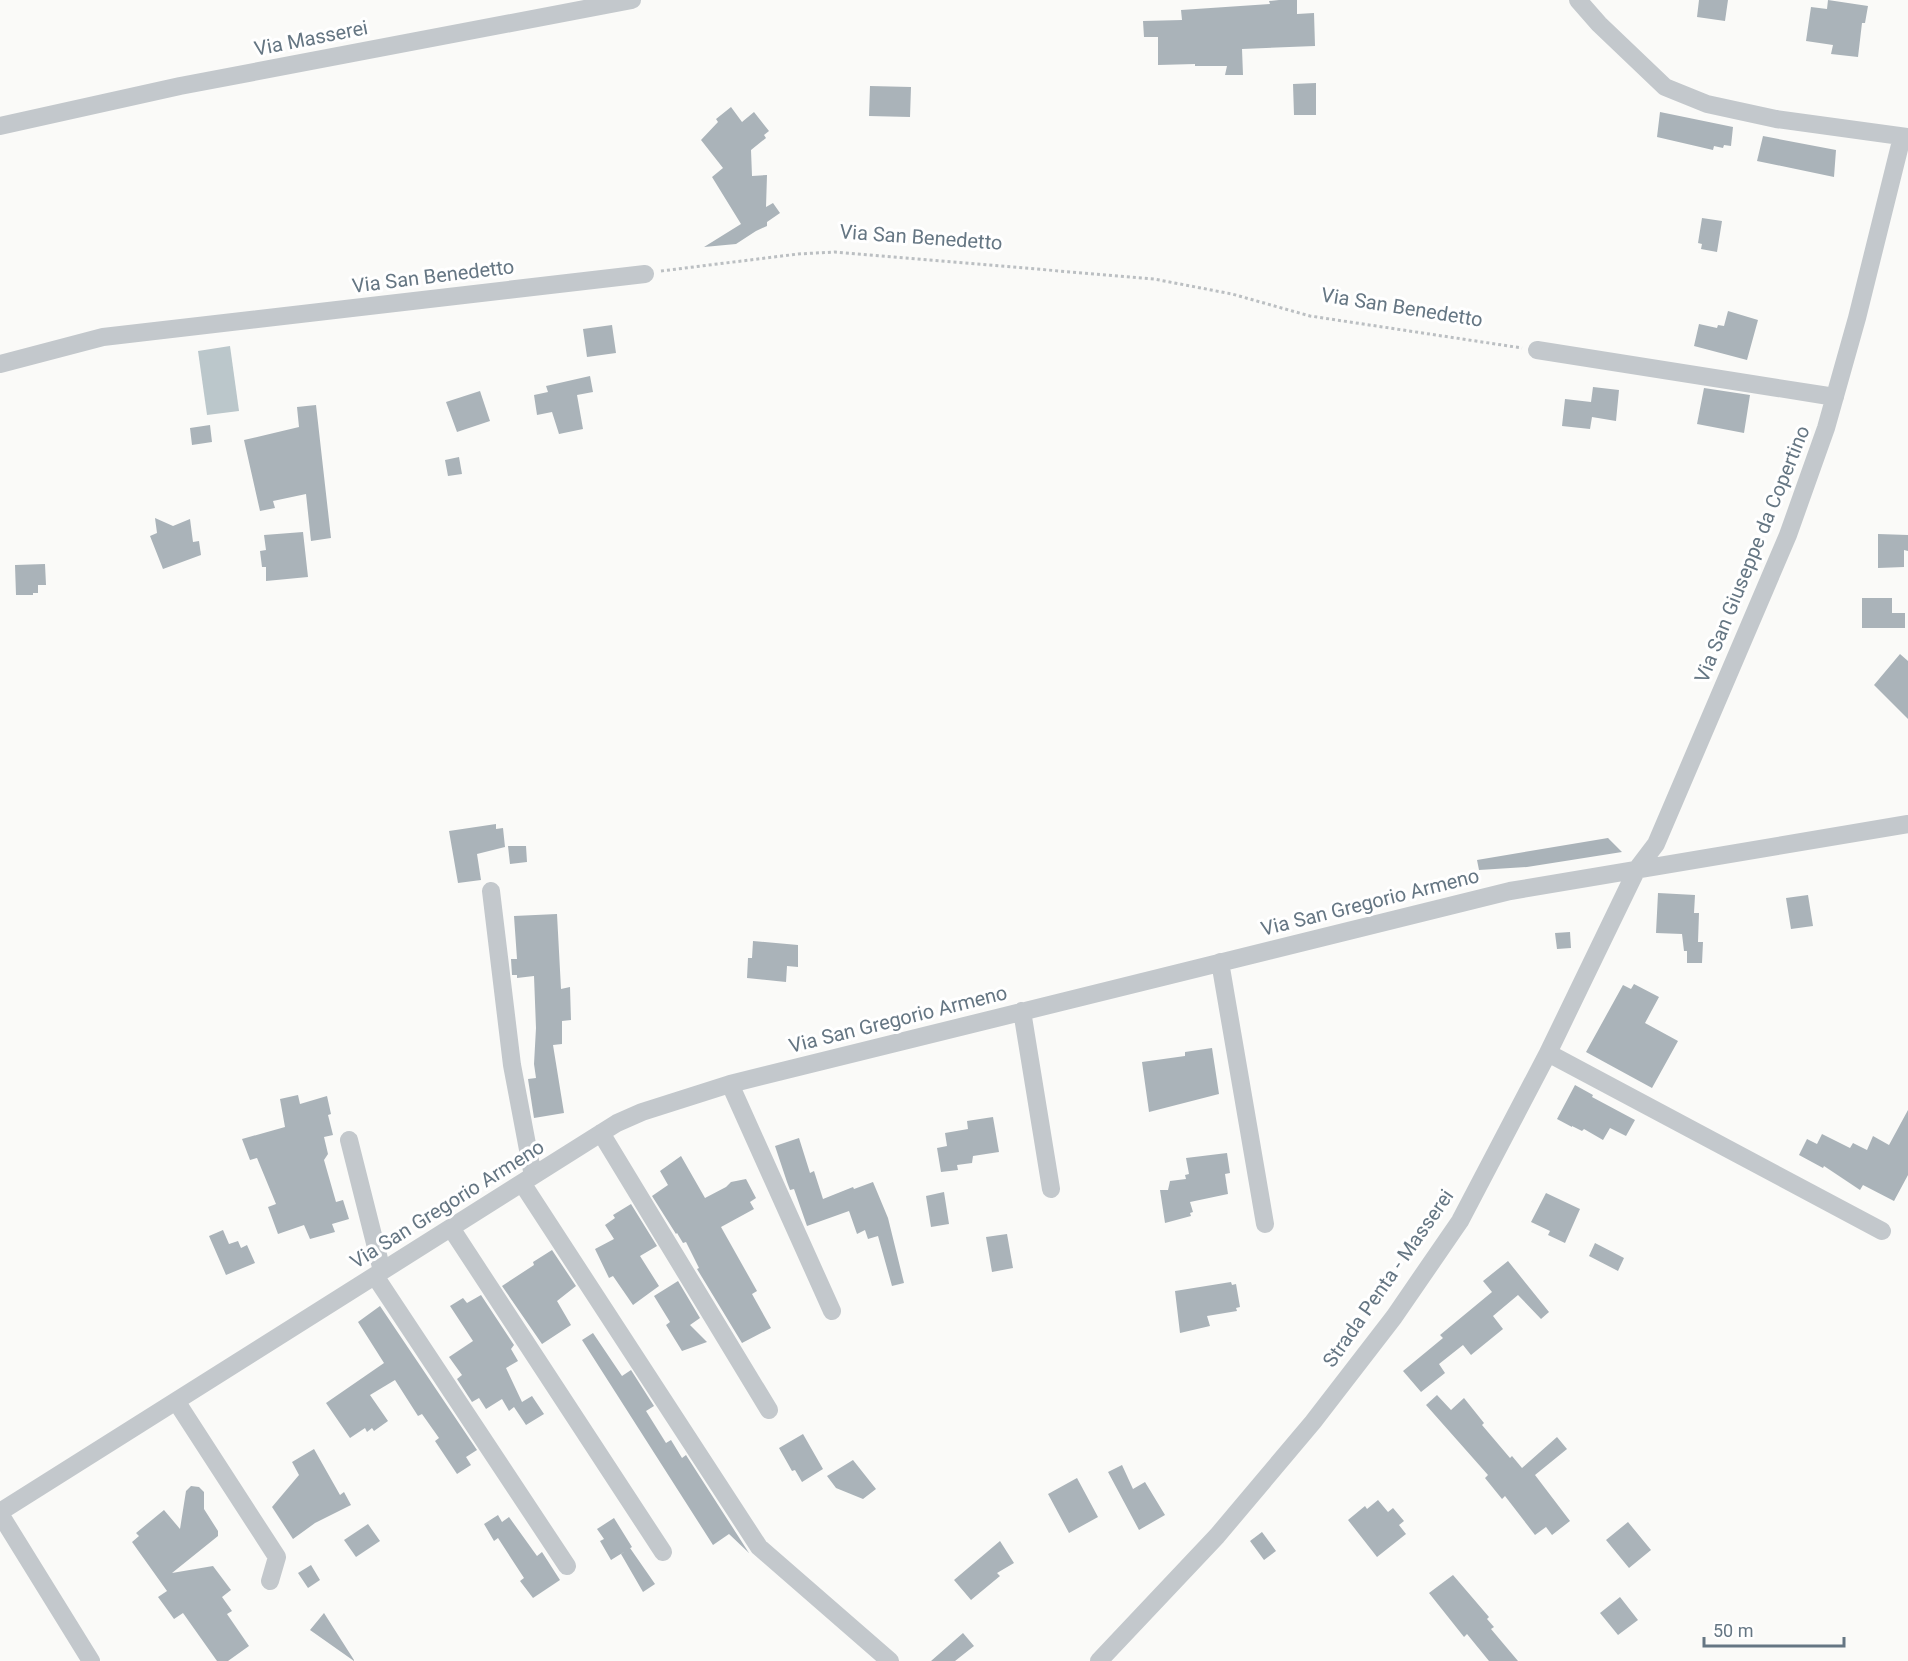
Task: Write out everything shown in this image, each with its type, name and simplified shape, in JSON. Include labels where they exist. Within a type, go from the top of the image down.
[{"type":"street","name":"Via Masserei","points":[[0,126],[180,86],[632,0]]},
{"type":"street","points":[[1578,0],[1599,24],[1665,87],[1707,104],[1776,119],[1905,137]]},
{"type":"street","name":"Via San Giuseppe da Copertino","points":[[1637,869],[1656,844],[1788,536],[1835,398],[1905,137]]},
{"type":"street","name":"Via San Benedetto","points":[[0,364],[103,337],[645,274]]},
{"type":"street","points":[[1538,350],[1835,398]]},
{"type":"street","name":"Via San Gregorio Armeno","points":[[0,1513],[617,1123],[642,1112],[730,1084],[1509,891],[1908,824]]},
{"type":"street","name":"Strada Penta - Masserei","points":[[1099,1661],[1217,1536],[1313,1422],[1394,1317],[1460,1221],[1548,1053],[1637,869]]},
{"type":"street","points":[[491,891],[527,1180],[759,1547],[890,1661]]},
{"type":"street","points":[[1220,962],[1265,1224]]},
{"type":"street","points":[[1022,1011],[1051,1188]]},
{"type":"street","points":[[1548,1053],[1882,1231]]},
{"type":"street","points":[[730,1084],[832,1311]]},
{"type":"street","points":[[601,1133],[768,1410]]},
{"type":"street","points":[[349,1140],[378,1273],[567,1566]]},
{"type":"street","points":[[451,1228],[663,1552]]},
{"type":"street","points":[[176,1401],[277,1557],[270,1581]]},
{"type":"street","points":[[0,1513],[90,1661]]},
{"type":"path","name":"Via San Benedetto","points":[[645,274],[798,254],[835,252],[1142,278],[1232,294],[1310,316],[1538,350]]},
{"type":"shaded area","points":[[230,346],[239,411],[207,415],[198,351]]},
{"type":"building","points":[[1297,0],[1297,14],[1314,13],[1315,46],[1242,49],[1243,75],[1225,75],[1227,66],[1158,65],[1158,37],[1144,37],[1143,21],[1182,20],[1181,10],[1270,4],[1269,1]]},
{"type":"building","points":[[1699,0],[1728,0],[1725,21],[1697,17]]},
{"type":"building","points":[[1828,0],[1868,6],[1865,23],[1862,23],[1858,57],[1831,54],[1833,45],[1806,41],[1811,7],[1827,9]]},
{"type":"building","points":[[1316,83],[1316,115],[1294,115],[1293,84]]},
{"type":"building","points":[[870,86],[911,87],[910,117],[869,116]]},
{"type":"building","points":[[731,107],[742,122],[754,112],[769,131],[764,135],[766,138],[751,150],[752,176],[767,175],[766,207],[773,203],[780,213],[767,222],[767,226],[736,244],[704,247],[741,224],[712,177],[723,168],[701,140],[718,122],[716,119]]},
{"type":"building","points":[[1660,112],[1733,127],[1731,146],[1724,145],[1723,148],[1714,146],[1713,150],[1657,137]]},
{"type":"building","points":[[1763,136],[1836,150],[1834,177],[1757,161]]},
{"type":"building","points":[[1702,218],[1722,221],[1717,252],[1701,249],[1702,244],[1698,243]]},
{"type":"building","points":[[1728,311],[1758,320],[1747,360],[1694,346],[1699,324],[1717,328],[1718,325],[1724,326]]},
{"type":"building","points":[[612,325],[616,353],[587,357],[583,329]]},
{"type":"building","points":[[590,376],[593,392],[577,395],[583,429],[559,434],[552,412],[537,415],[534,395],[548,392],[546,386]]},
{"type":"building","points":[[1593,387],[1619,390],[1616,421],[1592,417],[1590,429],[1562,426],[1565,399],[1591,402]]},
{"type":"building","points":[[1704,388],[1750,395],[1744,433],[1697,424]]},
{"type":"building","points":[[480,391],[490,421],[457,432],[446,402]]},
{"type":"building","points":[[316,405],[331,538],[311,541],[306,494],[273,501],[275,508],[260,511],[244,440],[299,427],[297,407]]},
{"type":"building","points":[[210,425],[212,442],[192,445],[190,428]]},
{"type":"building","points":[[459,457],[462,474],[448,476],[445,460]]},
{"type":"building","points":[[155,518],[173,526],[190,519],[193,542],[199,541],[201,555],[163,569],[150,536],[157,533]]},
{"type":"building","points":[[303,532],[308,577],[266,581],[266,567],[262,567],[260,551],[266,550],[264,535]]},
{"type":"building","points":[[1878,534],[1908,535],[1908,551],[1904,550],[1904,567],[1878,568]]},
{"type":"building","points":[[45,564],[46,585],[38,585],[38,593],[33,593],[33,595],[16,595],[15,565]]},
{"type":"building","points":[[1862,598],[1892,598],[1892,613],[1905,613],[1905,628],[1862,628]]},
{"type":"building","points":[[1900,654],[1908,661],[1908,719],[1874,685]]},
{"type":"building","points":[[496,824],[496,829],[503,828],[505,847],[477,854],[481,880],[458,883],[449,831]]},
{"type":"building","points":[[1608,838],[1622,852],[1527,867],[1479,870],[1477,860]]},
{"type":"building","points":[[508,846],[526,846],[527,862],[510,864]]},
{"type":"building","points":[[1658,893],[1695,895],[1694,913],[1699,913],[1698,942],[1703,942],[1702,963],[1687,963],[1687,951],[1684,951],[1682,934],[1656,933]]},
{"type":"building","points":[[1808,895],[1813,926],[1791,929],[1786,898]]},
{"type":"building","points":[[557,914],[561,989],[570,987],[571,1020],[562,1021],[562,1044],[553,1045],[564,1113],[534,1118],[528,1079],[536,1078],[534,976],[517,978],[517,975],[512,975],[511,959],[517,959],[514,916]]},
{"type":"building","points":[[1570,932],[1571,948],[1557,949],[1555,933]]},
{"type":"building","points":[[753,941],[798,945],[798,967],[787,966],[786,982],[747,978],[748,958],[752,958]]},
{"type":"building","points":[[1634,984],[1659,997],[1645,1023],[1678,1041],[1652,1088],[1586,1052],[1623,985],[1631,989]]},
{"type":"building","points":[[1212,1048],[1219,1094],[1149,1112],[1142,1062],[1185,1056],[1185,1052]]},
{"type":"building","points":[[1575,1085],[1635,1120],[1626,1136],[1610,1128],[1603,1140],[1584,1129],[1582,1131],[1557,1119]]},
{"type":"building","points":[[298,1095],[300,1104],[327,1096],[331,1114],[328,1115],[333,1135],[324,1137],[328,1154],[324,1160],[336,1202],[343,1200],[349,1219],[332,1224],[335,1232],[310,1239],[304,1225],[278,1234],[268,1207],[276,1204],[257,1158],[250,1160],[242,1139],[285,1127],[280,1099]]},
{"type":"building","points":[[1908,1110],[1908,1175],[1894,1201],[1863,1185],[1860,1190],[1824,1166],[1823,1168],[1799,1155],[1807,1139],[1817,1144],[1822,1134],[1850,1148],[1853,1143],[1867,1150],[1873,1136],[1889,1145]]},
{"type":"building","points":[[993,1117],[999,1152],[973,1156],[972,1163],[957,1165],[958,1170],[941,1172],[937,1148],[947,1146],[945,1133],[968,1129],[967,1121]]},
{"type":"building","points":[[799,1138],[810,1173],[814,1171],[823,1199],[873,1182],[888,1218],[904,1283],[892,1286],[878,1236],[868,1239],[865,1230],[857,1234],[849,1211],[807,1226],[794,1189],[790,1190],[775,1146]]},
{"type":"building","points":[[1227,1153],[1230,1173],[1225,1174],[1228,1194],[1190,1202],[1193,1212],[1190,1213],[1191,1216],[1165,1223],[1160,1190],[1168,1190],[1170,1181],[1186,1179],[1185,1175],[1189,1174],[1186,1158]]},
{"type":"building","points":[[681,1156],[705,1198],[731,1182],[746,1179],[756,1198],[750,1202],[754,1209],[721,1227],[757,1291],[752,1294],[771,1328],[742,1343],[697,1269],[699,1268],[686,1242],[683,1243],[676,1234],[652,1196],[668,1185],[660,1171]]},
{"type":"building","points":[[944,1192],[949,1224],[931,1227],[926,1196]]},
{"type":"building","points":[[1546,1193],[1580,1209],[1565,1243],[1548,1235],[1550,1231],[1531,1222]]},
{"type":"building","points":[[631,1204],[657,1246],[640,1256],[659,1286],[633,1305],[613,1276],[609,1278],[595,1249],[614,1239],[605,1225],[615,1218],[613,1215]]},
{"type":"building","points":[[223,1230],[229,1244],[238,1241],[241,1248],[247,1245],[255,1263],[226,1275],[209,1236]]},
{"type":"building","points":[[1007,1234],[1013,1268],[992,1272],[986,1237]]},
{"type":"building","points":[[1595,1243],[1624,1258],[1618,1271],[1589,1256]]},
{"type":"building","points":[[552,1250],[576,1286],[557,1301],[571,1325],[542,1344],[502,1286]]},
{"type":"building","points":[[1508,1261],[1549,1312],[1541,1319],[1518,1295],[1493,1316],[1503,1329],[1471,1355],[1463,1345],[1439,1364],[1445,1373],[1421,1392],[1403,1371],[1443,1338],[1440,1335],[1492,1292],[1483,1281]]},
{"type":"building","points":[[678,1281],[700,1318],[690,1325],[707,1342],[682,1351],[666,1325],[670,1322],[654,1296]]},
{"type":"building","points":[[1231,1282],[1232,1285],[1236,1284],[1240,1307],[1236,1308],[1237,1311],[1207,1316],[1210,1326],[1180,1333],[1175,1291]]},
{"type":"building","points":[[481,1295],[514,1345],[511,1349],[518,1361],[506,1368],[522,1402],[532,1396],[544,1414],[526,1425],[514,1407],[509,1411],[502,1399],[486,1409],[479,1398],[472,1402],[457,1379],[462,1375],[449,1357],[473,1341],[450,1306],[463,1298],[467,1303]]},
{"type":"building","points":[[380,1306],[477,1450],[466,1457],[471,1465],[457,1474],[435,1441],[439,1438],[422,1414],[418,1416],[395,1380],[370,1395],[388,1421],[374,1431],[372,1428],[367,1432],[365,1428],[350,1438],[326,1403],[384,1363],[358,1322]]},
{"type":"building","points":[[593,1333],[622,1376],[631,1370],[654,1406],[646,1411],[666,1443],[671,1440],[682,1458],[686,1455],[749,1553],[729,1534],[713,1545],[582,1340]]},
{"type":"building","points":[[1437,1395],[1451,1410],[1464,1398],[1484,1423],[1482,1425],[1510,1458],[1512,1456],[1522,1468],[1557,1437],[1567,1449],[1535,1475],[1570,1521],[1552,1535],[1546,1527],[1535,1535],[1505,1496],[1502,1499],[1485,1478],[1488,1475],[1426,1405]]},
{"type":"building","points":[[803,1434],[823,1469],[802,1482],[795,1470],[792,1471],[779,1448]]},
{"type":"building","points":[[314,1449],[340,1495],[344,1492],[351,1505],[315,1523],[293,1539],[272,1507],[299,1475],[292,1462]]},
{"type":"building","points":[[853,1460],[876,1489],[863,1499],[836,1488],[827,1476]]},
{"type":"building","points":[[1122,1465],[1133,1489],[1145,1482],[1165,1515],[1139,1530],[1108,1472]]},
{"type":"building","points":[[1077,1478],[1098,1517],[1069,1533],[1048,1494]]},
{"type":"building","points":[[191,1486],[199,1487],[204,1492],[204,1509],[218,1531],[218,1536],[172,1573],[213,1566],[231,1590],[222,1597],[232,1611],[227,1614],[249,1646],[228,1661],[217,1661],[183,1613],[174,1619],[158,1597],[167,1591],[132,1542],[139,1536],[136,1533],[164,1510],[180,1529],[186,1491]]},
{"type":"building","points":[[1378,1500],[1388,1512],[1393,1508],[1404,1521],[1399,1525],[1406,1534],[1377,1557],[1348,1520],[1365,1506],[1367,1509]]},
{"type":"building","points":[[498,1515],[502,1522],[509,1517],[537,1556],[542,1552],[560,1580],[533,1598],[520,1581],[524,1578],[498,1538],[494,1541],[484,1524]]},
{"type":"building","points":[[614,1518],[632,1547],[611,1560],[600,1541],[604,1539],[597,1529]]},
{"type":"building","points":[[1628,1522],[1651,1550],[1629,1568],[1606,1540]]},
{"type":"building","points":[[368,1524],[380,1541],[356,1557],[344,1540]]},
{"type":"building","points":[[1262,1532],[1276,1551],[1264,1560],[1250,1541]]},
{"type":"building","points":[[1000,1541],[1014,1563],[997,1573],[1000,1576],[971,1600],[954,1580]]},
{"type":"building","points":[[630,1548],[655,1584],[643,1592],[621,1554]]},
{"type":"building","points":[[311,1565],[320,1580],[308,1588],[298,1573]]},
{"type":"building","points":[[1453,1575],[1489,1617],[1487,1619],[1494,1627],[1491,1629],[1518,1661],[1489,1661],[1467,1634],[1464,1637],[1429,1593]]},
{"type":"building","points":[[1620,1597],[1638,1620],[1618,1635],[1600,1613]]},
{"type":"building","points":[[324,1613],[354,1660],[354,1661],[310,1630]]},
{"type":"building","points":[[963,1633],[974,1646],[955,1661],[931,1661]]}]
